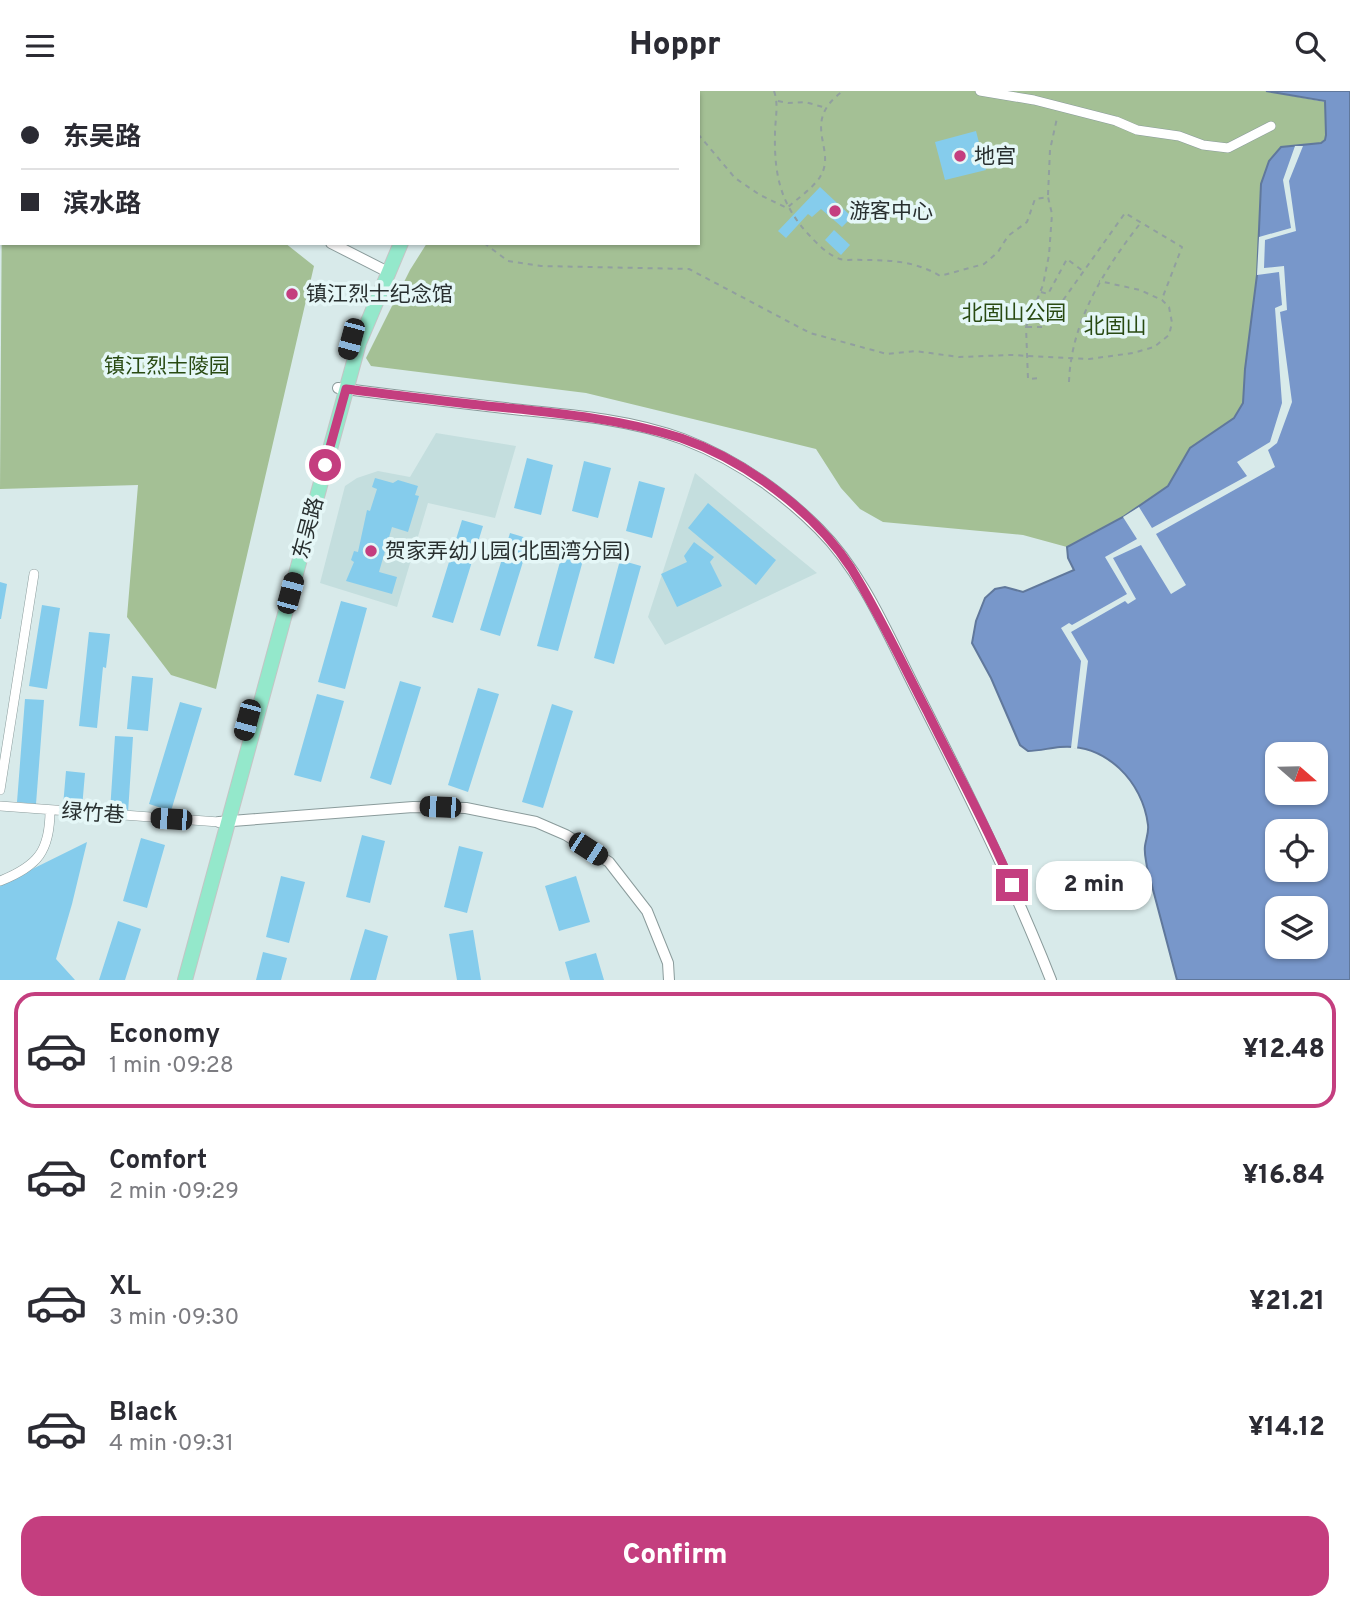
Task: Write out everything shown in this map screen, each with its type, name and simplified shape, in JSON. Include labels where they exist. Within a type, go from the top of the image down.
[{"type":"main road","name":"东吴路","points":[[384,270],[390,245]]},
{"type":"main road","name":"东吴路","points":[[185,980],[224,822],[342,388],[351,339],[384,270],[400,245]]},
{"type":"main road","name":"东吴路","points":[[176,980],[224,822]]},
{"type":"street","points":[[980,91],[1059,106],[1116,121],[1137,130],[1179,136],[1203,145],[1228,148],[1271,126]]},
{"type":"street","points":[[335,245],[384,270]]},
{"type":"street","points":[[342,388],[574,415],[638,427],[681,439],[725,457],[770,485],[820,530],[849,566],[874,609],[1001,859],[1051,980]]},
{"type":"street","points":[[0,790],[34,573]]},
{"type":"street","name":"绿竹巷","points":[[0,806],[224,822]]},
{"type":"street","points":[[224,822],[413,807],[466,808],[536,822],[566,835],[609,862],[647,911],[668,963],[669,980]]},
{"type":"street","name":"绿竹巷","points":[[0,881],[38,860],[46,845],[50,810]]},
{"type":"path","points":[[775,91],[779,180],[787,208],[795,221],[820,246],[840,259],[925,266],[940,276],[984,264],[998,251],[1008,236],[1027,222],[1035,199],[1048,197]]},
{"type":"path","points":[[787,208],[821,177],[825,157],[820,136],[824,107],[843,91]]},
{"type":"path","points":[[777,101],[805,102],[824,107]]},
{"type":"path","points":[[1040,378],[1028,379],[1026,327],[1040,292],[1049,255],[1052,214],[1048,197],[1051,150],[1059,106]]},
{"type":"path","points":[[700,136],[735,178],[760,195],[787,208]]},
{"type":"path","points":[[1026,327],[1044,327],[1125,213],[1182,247],[1162,300]]},
{"type":"path","points":[[1069,381],[1070,359],[1089,303],[1116,254],[1140,224]]},
{"type":"path","points":[[487,245],[508,261],[541,265],[688,269],[810,333],[887,354],[915,351],[959,357],[1029,355],[1089,359],[1154,347],[1169,335],[1172,323],[1169,307],[1162,300],[1140,290],[1099,281]]},
{"type":"path","points":[[1040,292],[1048,294],[1067,259],[1083,271]]},
{"type":"shaded area","name":"贺家弄幼儿园(北固湾分园)","points":[[436,433],[516,446],[495,518],[428,503],[397,607],[320,583],[345,486],[357,478],[378,471],[410,477]]},
{"type":"shaded area","points":[[695,473],[817,573],[665,645],[648,617]]},
{"type":"green space","name":"北固山公园","points":[[700,91],[1266,91],[1325,102],[1325,140],[1321,143],[1281,147],[1259,237],[1243,403],[1234,418],[1190,448],[1168,486],[1123,517],[1067,547],[1023,535],[883,522],[860,509],[841,488],[816,449],[586,393],[371,366],[366,358],[410,270],[426,245],[700,245]]},
{"type":"green space","name":"镇江烈士陵园","points":[[2,245],[288,245],[314,266],[216,689],[171,675],[127,617],[138,485],[0,489]]},
{"type":"water","points":[[1266,91],[1350,91],[1350,980],[1177,980],[1147,867],[1145,849],[1148,825],[1139,794],[1119,768],[1092,751],[1077,747],[1060,747],[1028,751],[1020,745],[991,678],[972,643],[976,621],[985,598],[995,589],[1005,587],[1023,592],[1074,570],[1068,558],[1067,547],[1123,517],[1168,486],[1190,448],[1234,418],[1243,403],[1257,275],[1261,184],[1269,161],[1281,147],[1321,143],[1326,135],[1325,101]]},
{"type":"pier","points":[[1295,146],[1303,146],[1289,181],[1296,231],[1265,240],[1264,268],[1284,266],[1287,310],[1280,312],[1292,402],[1277,443],[1268,450],[1275,467],[1156,534],[1186,585],[1171,594],[1141,545],[1113,558],[1136,599],[1128,604],[1125,601],[1071,632],[1088,661],[1077,749],[1071,748],[1081,661],[1061,628],[1069,623],[1072,625],[1127,594],[1105,557],[1137,539],[1123,517],[1139,507],[1152,528],[1247,476],[1237,462],[1270,442],[1282,403],[1275,308],[1282,305],[1279,272],[1257,275],[1259,237],[1291,228],[1283,180]]},
{"type":"building","name":"地宫","points":[[976,131],[986,170],[945,180],[935,142]]},
{"type":"building","name":"游客中心","points":[[820,187],[852,217],[842,227],[821,209],[812,217],[808,214],[786,238],[778,231]]},
{"type":"building","points":[[834,230],[850,245],[841,255],[825,240]]},
{"type":"building","points":[[527,458],[553,465],[541,515],[514,508]]},
{"type":"building","points":[[584,461],[611,468],[598,518],[572,511]]},
{"type":"building","points":[[375,478],[393,483],[398,480],[418,486],[415,495],[419,496],[408,532],[392,527],[379,572],[397,577],[392,594],[346,581],[354,562],[351,560],[354,551],[358,552],[367,510],[370,511],[377,489],[372,487]]},
{"type":"building","points":[[639,481],[665,488],[652,538],[626,531]]},
{"type":"building","points":[[708,503],[776,560],[756,585],[688,528]]},
{"type":"building","points":[[462,520],[483,526],[453,623],[432,617]]},
{"type":"building","points":[[510,533],[530,539],[500,636],[480,630]]},
{"type":"building","points":[[694,542],[714,557],[710,562],[722,586],[677,607],[661,574],[687,562],[684,556]]},
{"type":"building","points":[[564,547],[585,553],[558,651],[537,646]]},
{"type":"building","points":[[620,560],[641,566],[614,664],[594,658]]},
{"type":"building","points":[[0,582],[7,584],[1,619],[0,619]]},
{"type":"building","points":[[341,601],[367,608],[345,689],[318,682]]},
{"type":"building","points":[[42,605],[60,608],[47,689],[29,686]]},
{"type":"building","points":[[89,632],[110,634],[106,668],[103,667],[97,728],[79,726]]},
{"type":"building","points":[[132,676],[153,678],[148,731],[127,729]]},
{"type":"building","points":[[400,681],[421,687],[391,785],[370,778]]},
{"type":"building","points":[[478,688],[499,694],[468,792],[448,785]]},
{"type":"building","points":[[317,694],[344,701],[321,782],[294,775]]},
{"type":"building","points":[[25,699],[44,700],[36,804],[17,802]]},
{"type":"building","points":[[180,702],[202,708],[171,811],[149,804]]},
{"type":"building","points":[[552,704],[573,711],[543,808],[522,802]]},
{"type":"building","points":[[115,736],[133,737],[128,813],[110,811]]},
{"type":"building","points":[[66,771],[85,773],[82,808],[63,806]]},
{"type":"building","points":[[362,835],[385,841],[370,903],[346,897]]},
{"type":"building","points":[[141,838],[165,845],[147,908],[123,901]]},
{"type":"building","points":[[87,842],[56,959],[75,980],[0,980],[0,885]]},
{"type":"building","points":[[459,846],[483,852],[467,913],[444,907]]},
{"type":"building","points":[[281,876],[305,882],[289,943],[266,937]]},
{"type":"building","points":[[576,876],[590,922],[559,931],[545,886]]},
{"type":"building","points":[[118,921],[141,929],[125,980],[99,980]]},
{"type":"building","points":[[365,929],[388,936],[376,980],[350,980]]},
{"type":"building","points":[[473,930],[481,980],[457,980],[449,934]]},
{"type":"building","points":[[263,952],[287,958],[281,980],[256,980]]},
{"type":"building","points":[[596,953],[604,980],[570,980],[565,962]]},
{"type":"place","name":"地宫","points":[[960,156]]},
{"type":"place","name":"游客中心","points":[[835,211]]},
{"type":"place","name":"镇江烈士纪念馆","points":[[292,294]]},
{"type":"place","name":"贺家弄幼儿园(北固湾分园)","points":[[371,551]]},
{"type":"route","points":[[325,465],[346,389],[574,415],[638,427],[681,439],[725,457],[770,485],[820,530],[849,566],[880,620],[967,790],[1012,885]]},
{"type":"park label","name":"北固山","points":[[1115,326]]}]
